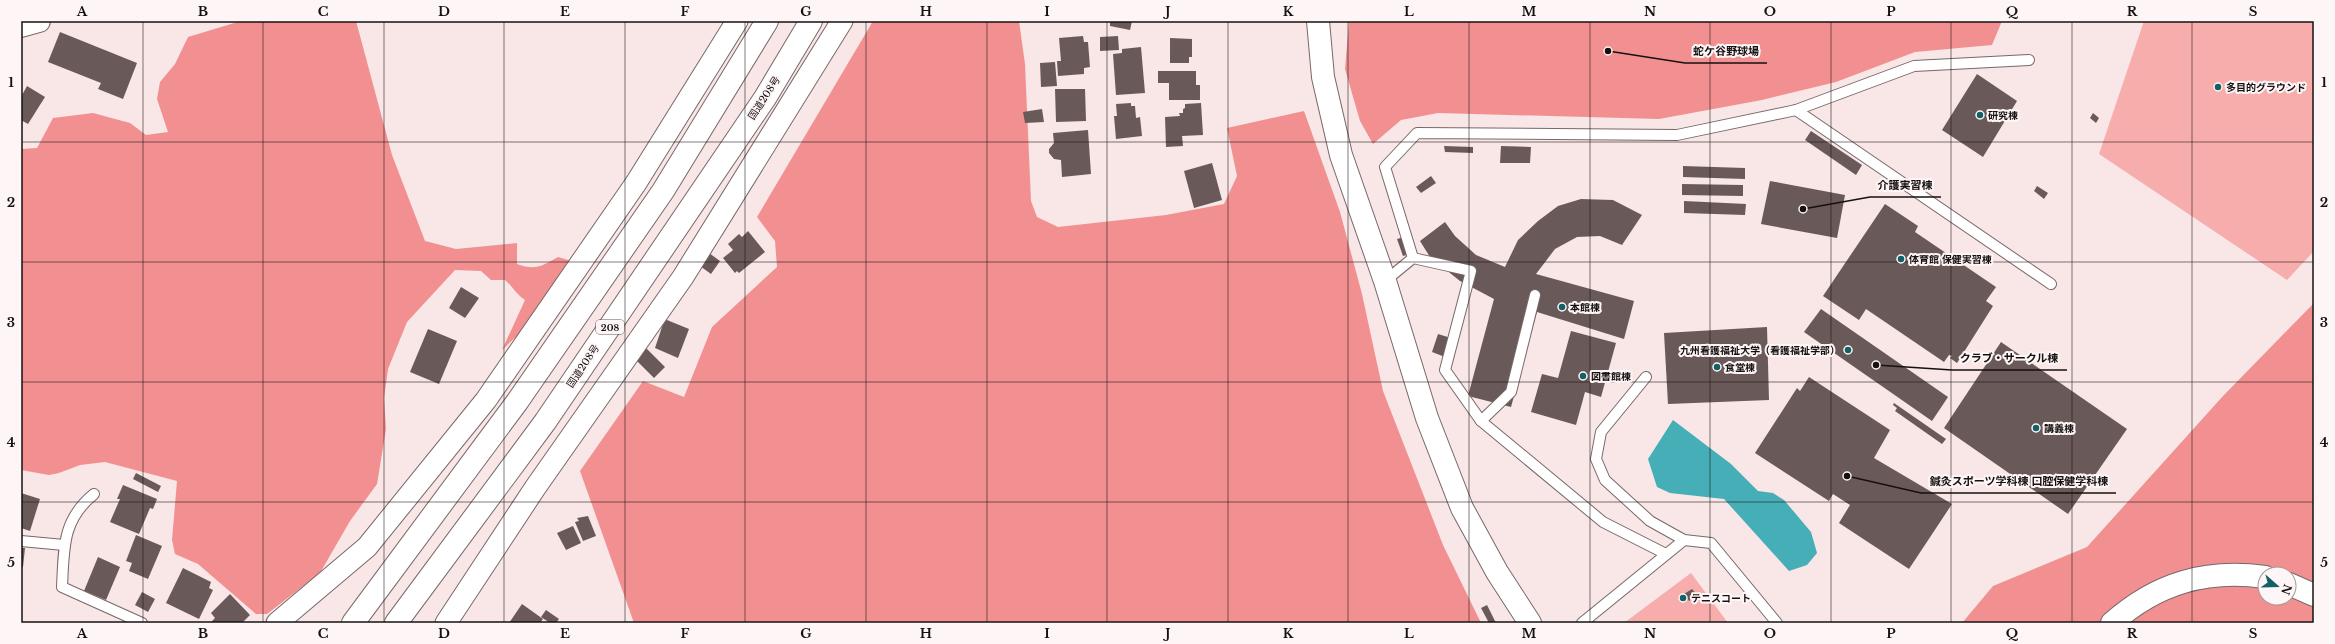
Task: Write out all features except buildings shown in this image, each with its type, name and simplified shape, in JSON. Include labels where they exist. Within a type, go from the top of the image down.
[{"type":"main road","points":[[21,26],[39,21]]},
{"type":"main road","points":[[353,623],[517,402],[663,191],[767,21]]},
{"type":"main road","name":"国道208号","points":[[396,623],[545,422],[765,98],[811,21]]},
{"type":"main road","points":[[1318,21],[1323,77],[1341,155],[1385,281],[1427,418],[1462,508],[1497,572],[1530,623]]},
{"type":"main road","points":[[2112,623],[2126,610],[2158,590],[2189,581],[2237,573],[2257,576]]},
{"type":"main road","points":[[2297,588],[2314,595]]},
{"type":"street","points":[[277,623],[367,547],[486,400],[636,183],[737,21]]},
{"type":"street","points":[[446,623],[535,488],[683,277],[842,21]]},
{"type":"lane","points":[[1413,258],[1385,167],[1417,132],[1678,135],[1796,110],[1914,66],[2029,60]]},
{"type":"lane","points":[[1796,110],[2051,284]]},
{"type":"lane","points":[[1385,281],[1413,258]]},
{"type":"lane","points":[[1413,258],[1471,271],[1445,370],[1481,421],[1603,522],[1666,554]]},
{"type":"lane","points":[[1481,421],[1510,392],[1535,295]]},
{"type":"lane","points":[[1646,377],[1601,432],[1596,458],[1604,480],[1650,521],[1684,540],[1711,543],[1777,623]]},
{"type":"lane","points":[[94,494],[76,510],[64,545],[62,587],[142,623]]},
{"type":"lane","points":[[1582,623],[1684,540]]},
{"type":"lane","points":[[21,541],[64,545]]},
{"type":"shaded area","points":[[241,21],[356,21],[392,155],[425,241],[456,249],[517,243],[517,264],[529,267],[543,265],[558,257],[575,262],[522,331],[502,350],[525,300],[505,280],[491,280],[481,271],[455,270],[407,322],[388,369],[384,398],[386,429],[377,484],[350,521],[320,573],[267,614],[256,614],[198,564],[175,554],[172,540],[177,481],[105,462],[80,465],[49,475],[21,470],[21,149],[37,148],[53,118],[93,113],[130,123],[146,135],[168,132],[157,99],[160,82],[175,64],[188,37]]},
{"type":"shaded area","points":[[873,21],[1019,21],[1025,64],[1031,201],[1037,217],[1058,227],[1166,215],[1224,204],[1237,176],[1227,128],[1304,111],[1340,212],[1362,294],[1383,391],[1443,545],[1481,623],[634,623],[580,471],[643,381],[684,397],[712,327],[777,267],[775,241],[757,217]]},
{"type":"shaded area","points":[[1349,21],[2002,21],[1992,45],[1915,52],[1836,82],[1762,100],[1659,119],[1438,113],[1401,120],[1373,144],[1360,121],[1345,69]]},
{"type":"shaded area","name":"多目的グラウンド","points":[[2144,21],[2314,21],[2314,251],[2287,280],[2099,154]]},
{"type":"shaded area","points":[[2314,303],[2314,623],[1962,623],[1993,586],[2087,547],[2223,396]]},
{"type":"shaded area","name":"テニスコート","points":[[1691,573],[1728,623],[1624,623]]},
{"type":"water","points":[[1673,420],[1731,464],[1758,491],[1773,493],[1784,500],[1811,532],[1817,553],[1807,565],[1789,571],[1724,499],[1670,493],[1657,487],[1648,459]]},
{"type":"place","name":"蛇ケ谷野球場","points":[[1608,51]]},
{"type":"place","name":"多目的グラウンド","points":[[2218,87]]},
{"type":"place","name":"研究棟","points":[[1980,115]]},
{"type":"place","name":"介護実習棟","points":[[1803,209]]},
{"type":"place","name":"体育館 保健実習棟","points":[[1901,259]]},
{"type":"place","name":"本館棟","points":[[1562,307]]},
{"type":"place","name":"九州看護福祉大学（看護福祉学部）","points":[[1848,350]]},
{"type":"place","name":"クラブ・サークル棟","points":[[1876,365]]},
{"type":"place","name":"食堂棟","points":[[1717,367]]},
{"type":"place","name":"図書館棟","points":[[1583,376]]},
{"type":"place","name":"講義棟","points":[[2036,428]]},
{"type":"place","name":"鍼灸スポーツ学科棟 口腔保健学科棟","points":[[1847,476]]},
{"type":"place","name":"テニスコート","points":[[1683,598]]}]
